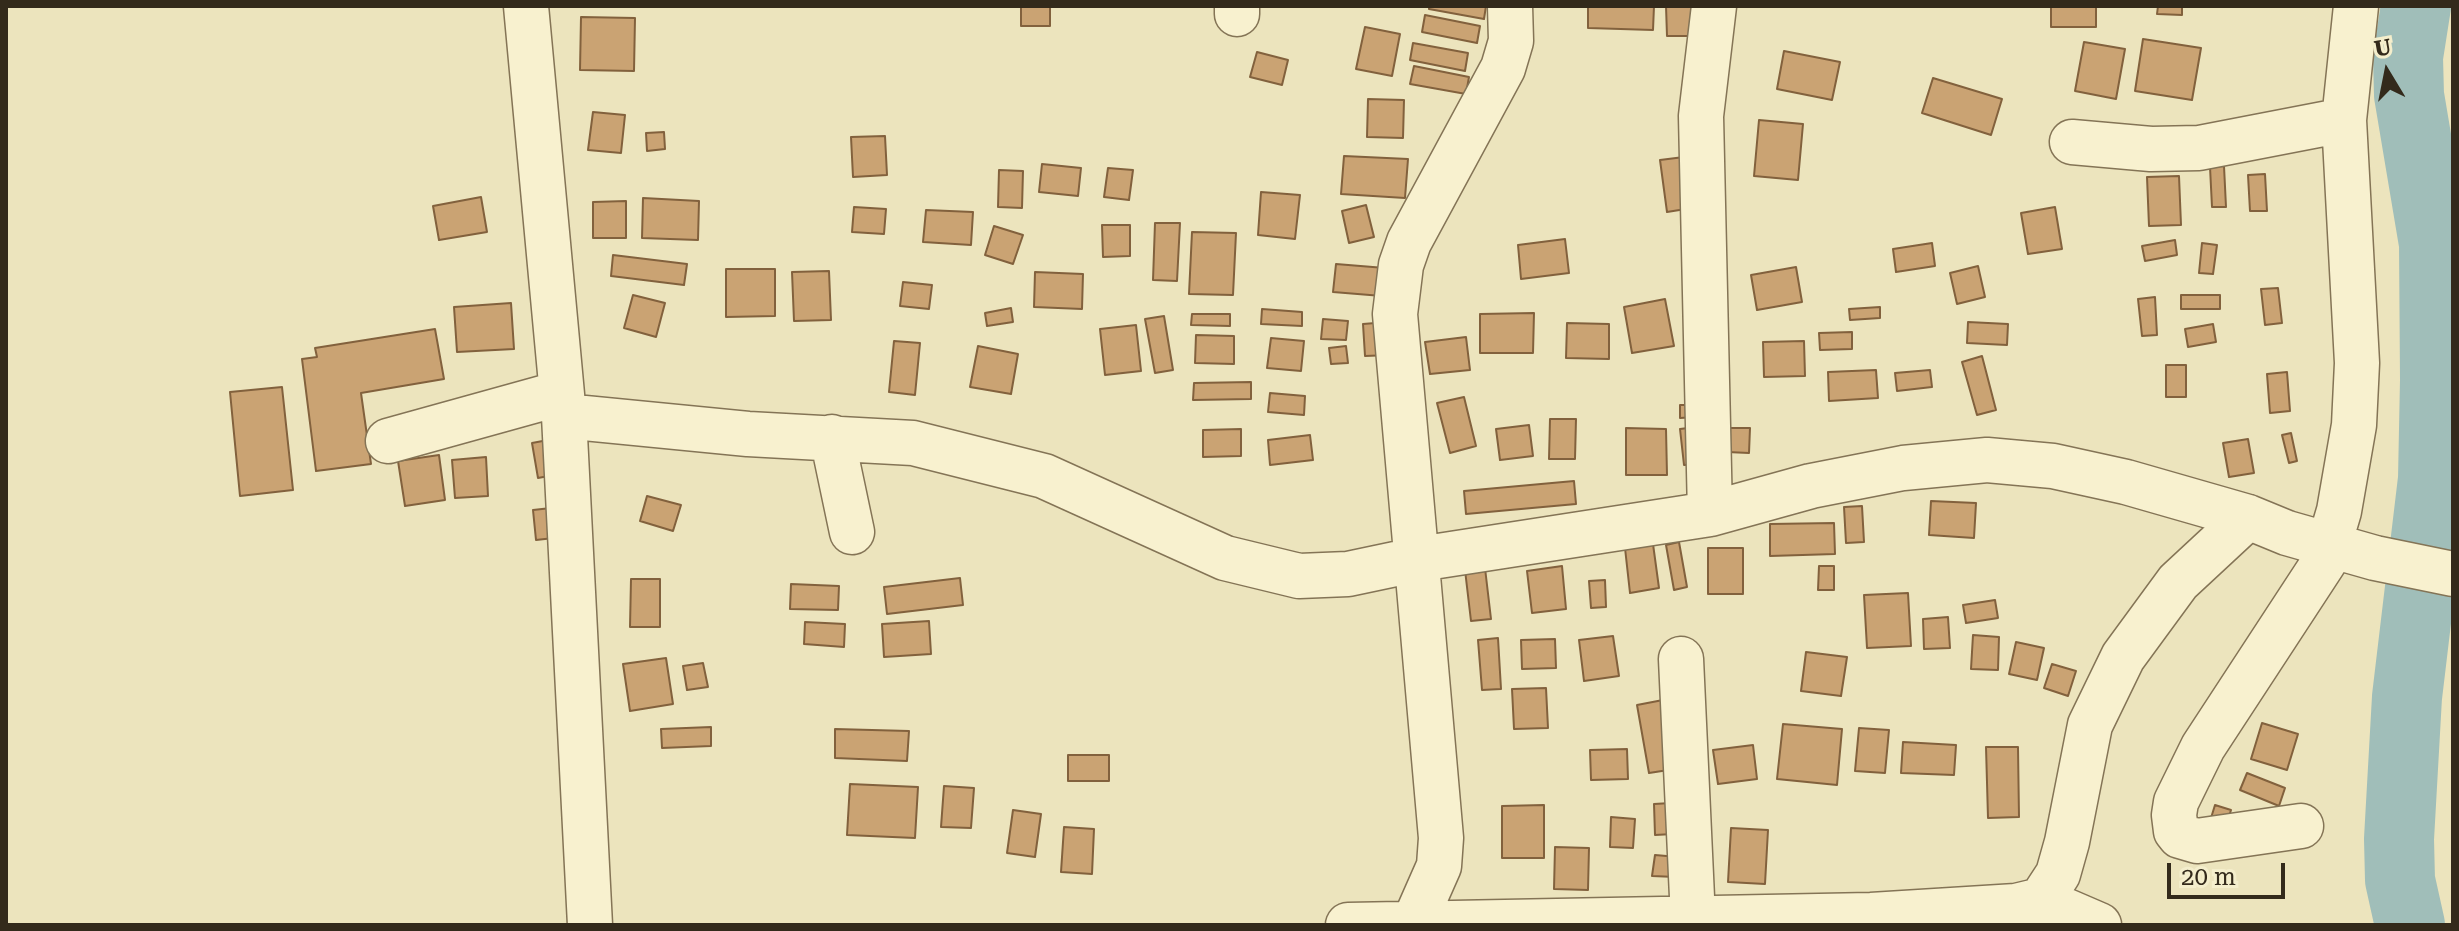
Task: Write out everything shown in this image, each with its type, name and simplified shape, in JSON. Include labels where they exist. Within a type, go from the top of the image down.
[{"type":"street","points":[[526,6],[562,405],[590,925]]},
{"type":"street","points":[[1413,924],[1439,866],[1441,838],[1419,559],[1395,314],[1397,284],[1409,242],[1503,68],[1511,41],[1510,6]]},
{"type":"street","points":[[1710,514],[1701,116],[1714,6]]},
{"type":"street","points":[[2301,826],[2197,841],[2180,836],[2176,831],[2174,815],[2176,802],[2203,747],[2324,562],[2331,546],[2354,425],[2357,363],[2344,120],[2356,6]]},
{"type":"street","points":[[2072,142],[2151,149],[2199,148],[2344,120]]},
{"type":"street","points":[[388,441],[562,405],[748,434],[913,443],[1044,476],[1225,558],[1299,576],[1348,574],[1419,559],[1710,514],[1811,486],[1903,468],[1987,460],[2053,466],[2126,482],[2248,517],[2331,546],[2453,574]]},
{"type":"street","points":[[832,437],[852,532]]},
{"type":"street","points":[[2041,900],[2058,874],[2067,842],[2090,725],[2123,657],[2178,582],[2248,517]]},
{"type":"street","points":[[1681,659],[1693,919]]},
{"type":"street","points":[[1348,925],[1693,919],[1870,920],[2016,906],[2041,900],[2099,925]]},
{"type":"building","points":[[1021,6],[1050,6],[1050,26],[1021,26]]},
{"type":"building","points":[[1429,6],[1486,6],[1484,19],[1429,9]]},
{"type":"building","points":[[1588,6],[1654,6],[1653,30],[1588,28]]},
{"type":"building","points":[[1666,6],[1695,6],[1695,36],[1667,36]]},
{"type":"building","points":[[2051,6],[2096,6],[2096,27],[2051,27]]},
{"type":"building","points":[[2158,6],[2182,6],[2182,15],[2157,14]]},
{"type":"building","points":[[1425,15],[1480,26],[1477,43],[1422,32]]},
{"type":"building","points":[[581,17],[635,18],[634,71],[580,70]]},
{"type":"building","points":[[1365,27],[1400,34],[1392,76],[1356,69]]},
{"type":"building","points":[[2143,39],[2201,48],[2192,100],[2135,91]]},
{"type":"building","points":[[2084,42],[2125,49],[2116,99],[2075,91]]},
{"type":"building","points":[[1413,43],[1468,53],[1465,71],[1410,60]]},
{"type":"building","points":[[1784,51],[1840,62],[1832,100],[1777,89]]},
{"type":"building","points":[[1257,52],[1288,60],[1282,85],[1250,77]]},
{"type":"building","points":[[1414,66],[1469,77],[1466,94],[1410,84]]},
{"type":"building","points":[[1933,78],[2002,99],[1991,135],[1922,113]]},
{"type":"building","points":[[1368,99],[1404,100],[1403,138],[1367,137]]},
{"type":"building","points":[[593,112],[625,115],[621,153],[588,150]]},
{"type":"building","points":[[1759,120],[1803,124],[1798,180],[1754,176]]},
{"type":"building","points":[[664,132],[665,149],[647,151],[646,133]]},
{"type":"building","points":[[885,136],[887,175],[853,177],[851,137]]},
{"type":"building","points":[[1344,156],[1408,159],[1405,198],[1341,194]]},
{"type":"building","points":[[1684,157],[1692,208],[1667,212],[1660,160]]},
{"type":"building","points":[[1042,164],[1081,168],[1078,196],[1039,192]]},
{"type":"building","points":[[2224,166],[2226,207],[2212,207],[2210,167]]},
{"type":"building","points":[[1108,168],[1133,170],[1129,200],[1104,197]]},
{"type":"building","points":[[999,170],[1023,171],[1022,208],[998,207]]},
{"type":"building","points":[[2265,174],[2267,211],[2250,211],[2248,175]]},
{"type":"building","points":[[2179,176],[2181,225],[2149,226],[2147,177]]},
{"type":"building","points":[[1261,192],[1300,195],[1295,239],[1258,235]]},
{"type":"building","points":[[481,197],[487,232],[439,240],[433,206]]},
{"type":"building","points":[[643,198],[699,201],[698,240],[642,238]]},
{"type":"building","points":[[626,201],[626,238],[593,238],[593,202]]},
{"type":"building","points":[[1366,205],[1374,237],[1349,243],[1342,211]]},
{"type":"building","points":[[854,207],[886,209],[884,234],[852,232]]},
{"type":"building","points":[[2055,207],[2062,249],[2028,254],[2021,213]]},
{"type":"building","points":[[926,210],[973,212],[971,245],[923,242]]},
{"type":"building","points":[[1155,223],[1180,223],[1177,281],[1153,280]]},
{"type":"building","points":[[1102,225],[1130,225],[1130,256],[1103,257]]},
{"type":"building","points":[[994,226],[1023,235],[1013,264],[985,255]]},
{"type":"building","points":[[1192,232],[1236,233],[1233,295],[1189,294]]},
{"type":"building","points":[[1565,239],[1569,273],[1521,279],[1518,245]]},
{"type":"building","points":[[2175,240],[2177,255],[2145,261],[2142,246]]},
{"type":"building","points":[[1932,243],[1935,266],[1896,272],[1893,249]]},
{"type":"building","points":[[2202,243],[2217,245],[2213,274],[2199,273]]},
{"type":"building","points":[[613,255],[687,264],[684,285],[611,276]]},
{"type":"building","points":[[1336,264],[1385,268],[1382,296],[1333,292]]},
{"type":"building","points":[[1978,266],[1985,297],[1957,304],[1950,273]]},
{"type":"building","points":[[1796,267],[1802,302],[1757,310],[1751,275]]},
{"type":"building","points":[[726,269],[775,269],[775,316],[726,317]]},
{"type":"building","points":[[829,271],[831,320],[794,321],[792,272]]},
{"type":"building","points":[[1035,272],[1083,274],[1082,309],[1034,307]]},
{"type":"building","points":[[903,282],[932,285],[929,309],[900,306]]},
{"type":"building","points":[[2278,288],[2282,323],[2265,325],[2261,289]]},
{"type":"building","points":[[633,295],[665,303],[656,337],[624,328]]},
{"type":"building","points":[[2181,295],[2220,295],[2220,309],[2181,309]]},
{"type":"building","points":[[2155,297],[2157,335],[2142,336],[2138,299]]},
{"type":"building","points":[[1665,299],[1674,346],[1632,353],[1624,307]]},
{"type":"building","points":[[511,303],[514,349],[457,352],[454,307]]},
{"type":"building","points":[[1880,307],[1880,318],[1850,320],[1849,309]]},
{"type":"building","points":[[1011,308],[1013,322],[987,326],[985,313]]},
{"type":"building","points":[[1262,309],[1302,312],[1302,326],[1261,324]]},
{"type":"building","points":[[1534,313],[1533,353],[1480,353],[1480,314]]},
{"type":"building","points":[[1192,314],[1230,314],[1230,326],[1191,325]]},
{"type":"building","points":[[1164,316],[1173,370],[1155,373],[1145,319]]},
{"type":"building","points":[[1323,319],[1348,321],[1346,340],[1321,339]]},
{"type":"building","points":[[1388,322],[1390,355],[1365,356],[1363,324]]},
{"type":"building","points":[[1968,322],[2008,324],[2007,345],[1967,343]]},
{"type":"building","points":[[1567,323],[1609,324],[1609,359],[1566,358]]},
{"type":"building","points":[[2213,324],[2216,342],[2188,347],[2185,329]]},
{"type":"building","points":[[1136,325],[1141,371],[1105,375],[1100,329]]},
{"type":"building","points":[[435,329],[444,379],[361,393],[371,464],[316,471],[302,359],[317,357],[315,348]]},
{"type":"building","points":[[1852,332],[1852,349],[1820,350],[1819,333]]},
{"type":"building","points":[[1196,335],[1234,336],[1234,364],[1195,363]]},
{"type":"building","points":[[1466,337],[1470,370],[1430,374],[1425,342]]},
{"type":"building","points":[[1271,338],[1304,341],[1301,371],[1267,368]]},
{"type":"building","points":[[894,341],[920,343],[915,395],[889,392]]},
{"type":"building","points":[[1804,341],[1805,376],[1764,377],[1763,342]]},
{"type":"building","points":[[978,346],[1018,354],[1011,394],[970,387]]},
{"type":"building","points":[[1346,346],[1348,363],[1331,364],[1329,348]]},
{"type":"building","points":[[1982,356],[1996,410],[1977,415],[1962,362]]},
{"type":"building","points":[[2166,365],[2186,365],[2186,397],[2166,397]]},
{"type":"building","points":[[1876,370],[1878,398],[1829,401],[1828,372]]},
{"type":"building","points":[[1930,370],[1932,387],[1897,391],[1895,373]]},
{"type":"building","points":[[2287,372],[2290,411],[2270,413],[2267,374]]},
{"type":"building","points":[[1251,382],[1251,399],[1193,400],[1194,383]]},
{"type":"building","points":[[282,387],[293,490],[240,496],[230,392]]},
{"type":"building","points":[[1270,393],[1305,396],[1304,415],[1268,412]]},
{"type":"building","points":[[1464,397],[1476,446],[1450,453],[1437,403]]},
{"type":"building","points":[[1680,405],[1696,405],[1696,417],[1680,418]]},
{"type":"building","points":[[1550,419],[1576,419],[1575,459],[1549,459]]},
{"type":"building","points":[[1529,425],[1533,456],[1500,460],[1496,429]]},
{"type":"building","points":[[1696,427],[1700,464],[1684,465],[1680,429]]},
{"type":"building","points":[[1626,428],[1666,429],[1667,475],[1626,475]]},
{"type":"building","points":[[1728,428],[1750,428],[1749,453],[1727,452]]},
{"type":"building","points":[[1241,429],[1241,456],[1203,457],[1203,430]]},
{"type":"building","points":[[2291,433],[2297,461],[2289,463],[2282,435]]},
{"type":"building","points":[[1310,435],[1313,460],[1270,465],[1268,440]]},
{"type":"building","points":[[2248,439],[2254,473],[2229,477],[2223,443]]},
{"type":"building","points":[[548,440],[554,475],[538,478],[532,443]]},
{"type":"building","points":[[439,455],[445,500],[405,506],[398,461]]},
{"type":"building","points":[[486,457],[488,496],[455,498],[452,460]]},
{"type":"building","points":[[1574,481],[1576,504],[1466,514],[1464,491]]},
{"type":"building","points":[[647,496],[681,505],[673,531],[640,521]]},
{"type":"building","points":[[1931,501],[1976,503],[1974,538],[1929,535]]},
{"type":"building","points":[[1862,506],[1864,542],[1846,543],[1844,507]]},
{"type":"building","points":[[551,508],[554,538],[536,540],[533,510]]},
{"type":"building","points":[[1834,523],[1835,554],[1770,556],[1770,524]]},
{"type":"building","points":[[1679,542],[1687,587],[1674,590],[1666,545]]},
{"type":"building","points":[[1653,544],[1659,588],[1630,593],[1625,548]]},
{"type":"building","points":[[1708,548],[1743,548],[1743,594],[1708,594]]},
{"type":"building","points":[[1562,566],[1566,609],[1532,613],[1527,571]]},
{"type":"building","points":[[1819,566],[1834,566],[1834,590],[1818,590]]},
{"type":"building","points":[[1485,568],[1491,619],[1471,621],[1465,570]]},
{"type":"building","points":[[960,578],[963,605],[887,614],[884,587]]},
{"type":"building","points":[[631,579],[660,579],[660,627],[630,627]]},
{"type":"building","points":[[1605,580],[1606,607],[1591,608],[1589,581]]},
{"type":"building","points":[[791,584],[839,586],[838,610],[790,609]]},
{"type":"building","points":[[1908,593],[1911,646],[1867,648],[1864,595]]},
{"type":"building","points":[[1995,600],[1998,618],[1966,623],[1963,605]]},
{"type":"building","points":[[1948,617],[1950,648],[1924,649],[1923,619]]},
{"type":"building","points":[[929,621],[931,654],[884,657],[882,624]]},
{"type":"building","points":[[805,622],[845,624],[844,647],[804,644]]},
{"type":"building","points":[[1973,635],[1999,637],[1998,670],[1971,669]]},
{"type":"building","points":[[1613,636],[1619,676],[1584,681],[1579,640]]},
{"type":"building","points":[[1498,638],[1501,689],[1482,690],[1478,640]]},
{"type":"building","points":[[1555,639],[1556,668],[1522,669],[1521,640]]},
{"type":"building","points":[[2016,642],[2044,648],[2037,680],[2009,674]]},
{"type":"building","points":[[1806,652],[1847,657],[1841,696],[1801,691]]},
{"type":"building","points":[[666,658],[673,704],[630,711],[623,664]]},
{"type":"building","points":[[703,663],[708,687],[687,690],[683,666]]},
{"type":"building","points":[[2052,664],[2076,671],[2068,696],[2044,688]]},
{"type":"building","points":[[1546,688],[1548,728],[1514,729],[1512,689]]},
{"type":"building","points":[[1663,700],[1675,769],[1649,773],[1637,705]]},
{"type":"building","points":[[2262,723],[2298,734],[2287,770],[2251,759]]},
{"type":"building","points":[[1783,724],[1842,729],[1837,785],[1777,779]]},
{"type":"building","points":[[711,727],[711,746],[662,748],[661,729]]},
{"type":"building","points":[[1859,728],[1889,730],[1885,773],[1855,771]]},
{"type":"building","points":[[835,729],[909,731],[907,761],[835,758]]},
{"type":"building","points":[[1903,742],[1956,745],[1954,775],[1901,773]]},
{"type":"building","points":[[1753,745],[1757,779],[1718,784],[1713,750]]},
{"type":"building","points":[[1986,747],[2018,747],[2019,817],[1988,818]]},
{"type":"building","points":[[1627,749],[1628,779],[1591,780],[1590,750]]},
{"type":"building","points":[[1068,755],[1109,755],[1109,781],[1068,781]]},
{"type":"building","points":[[2247,773],[2285,788],[2279,806],[2240,790]]},
{"type":"building","points":[[850,784],[918,787],[915,838],[847,835]]},
{"type":"building","points":[[944,786],[974,788],[971,828],[941,827]]},
{"type":"building","points":[[1671,803],[1673,834],[1655,835],[1654,804]]},
{"type":"building","points":[[1544,805],[1544,858],[1502,858],[1502,806]]},
{"type":"building","points":[[2215,805],[2231,810],[2227,823],[2211,818]]},
{"type":"building","points":[[1013,810],[1041,814],[1035,857],[1007,853]]},
{"type":"building","points":[[1611,817],[1635,819],[1633,848],[1610,847]]},
{"type":"building","points":[[1064,827],[1094,829],[1092,874],[1061,872]]},
{"type":"building","points":[[1731,828],[1768,830],[1765,884],[1728,882]]},
{"type":"building","points":[[1555,847],[1589,848],[1588,890],[1554,889]]},
{"type":"building","points":[[1655,855],[1678,857],[1676,877],[1652,876]]},
{"type":"waterway","points":[[2410,925],[2400,880],[2399,839],[2407,697],[2433,479],[2435,380],[2434,244],[2409,95],[2408,57],[2416,6]]}]
